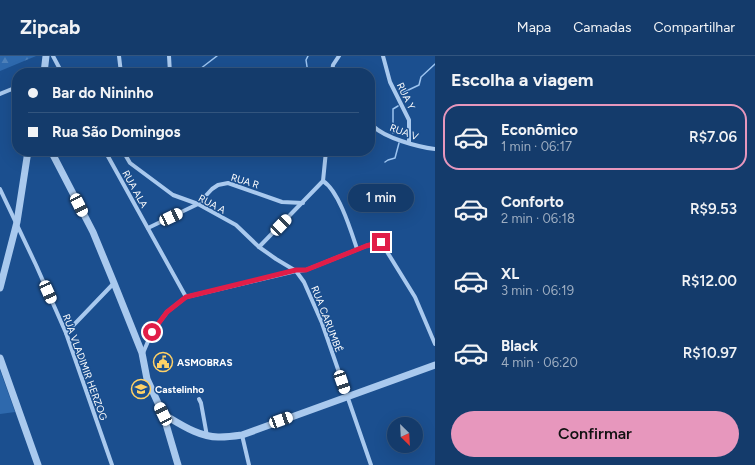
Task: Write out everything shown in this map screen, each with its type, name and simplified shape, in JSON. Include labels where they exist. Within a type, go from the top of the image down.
[{"type":"street","points":[[45,68],[46,56]]},
{"type":"street","points":[[53,56],[59,68]]},
{"type":"street","points":[[119,56],[120,68]]},
{"type":"street","points":[[169,56],[170,68]]},
{"type":"street","points":[[333,68],[339,56]]},
{"type":"street","name":"RUA Y","points":[[383,56],[390,82],[409,120],[409,143]]},
{"type":"street","points":[[0,94],[12,89]]},
{"type":"street","name":"RUA V","points":[[375,128],[378,131],[409,143],[435,149]]},
{"type":"street","points":[[0,288],[17,222],[27,156]]},
{"type":"street","points":[[54,156],[93,232],[114,282],[142,353],[147,379],[163,414],[178,465]]},
{"type":"street","name":"RUA ALA","points":[[108,156],[186,297]]},
{"type":"street","name":"RUA A","points":[[126,156],[130,163],[173,195],[198,204],[236,225],[259,247],[276,259],[296,270]]},
{"type":"street","points":[[259,247],[323,181],[326,156]]},
{"type":"street","points":[[323,181],[329,185],[342,207],[358,249]]},
{"type":"street","name":"RUA R","points":[[148,228],[198,204],[212,189],[218,185],[228,183],[282,202],[303,203]]},
{"type":"street","name":"RUA VLADIMIR HERZOG","points":[[0,188],[17,222],[66,334],[112,465]]},
{"type":"street","points":[[142,353],[152,332],[167,312],[186,297],[296,270],[306,270],[358,249],[381,242],[415,297],[435,344]]},
{"type":"street","name":"RUA CARUMBÉ","points":[[296,270],[304,282],[322,323],[371,465]]},
{"type":"street","points":[[66,334],[114,282]]},
{"type":"street","points":[[0,358],[38,465]]},
{"type":"street","points":[[163,414],[183,426],[207,436],[220,438],[242,435],[435,365]]},
{"type":"street","points":[[198,399],[201,403],[207,436]]},
{"type":"street","points":[[242,435],[249,465]]},
{"type":"green space","points":[[0,56],[36,56],[0,71]]},
{"type":"green space","points":[[0,370],[15,412],[0,414]]},
{"type":"waterway","points":[[201,68],[217,56]]},
{"type":"waterway","points":[[307,68],[306,60],[308,56]]},
{"type":"waterway","points":[[402,93],[419,85],[421,77],[435,64]]},
{"type":"waterway","points":[[393,133],[393,109],[398,106]]},
{"type":"waterway","points":[[385,162],[395,158],[399,143]]},
{"type":"place","name":"ASMOBRAS","points":[[163,362]]},
{"type":"place","name":"Castelinho","points":[[141,389]]},
{"type":"route","points":[[152,332],[167,312],[186,297],[296,270],[306,270],[316,267],[325,261],[381,242]]}]
